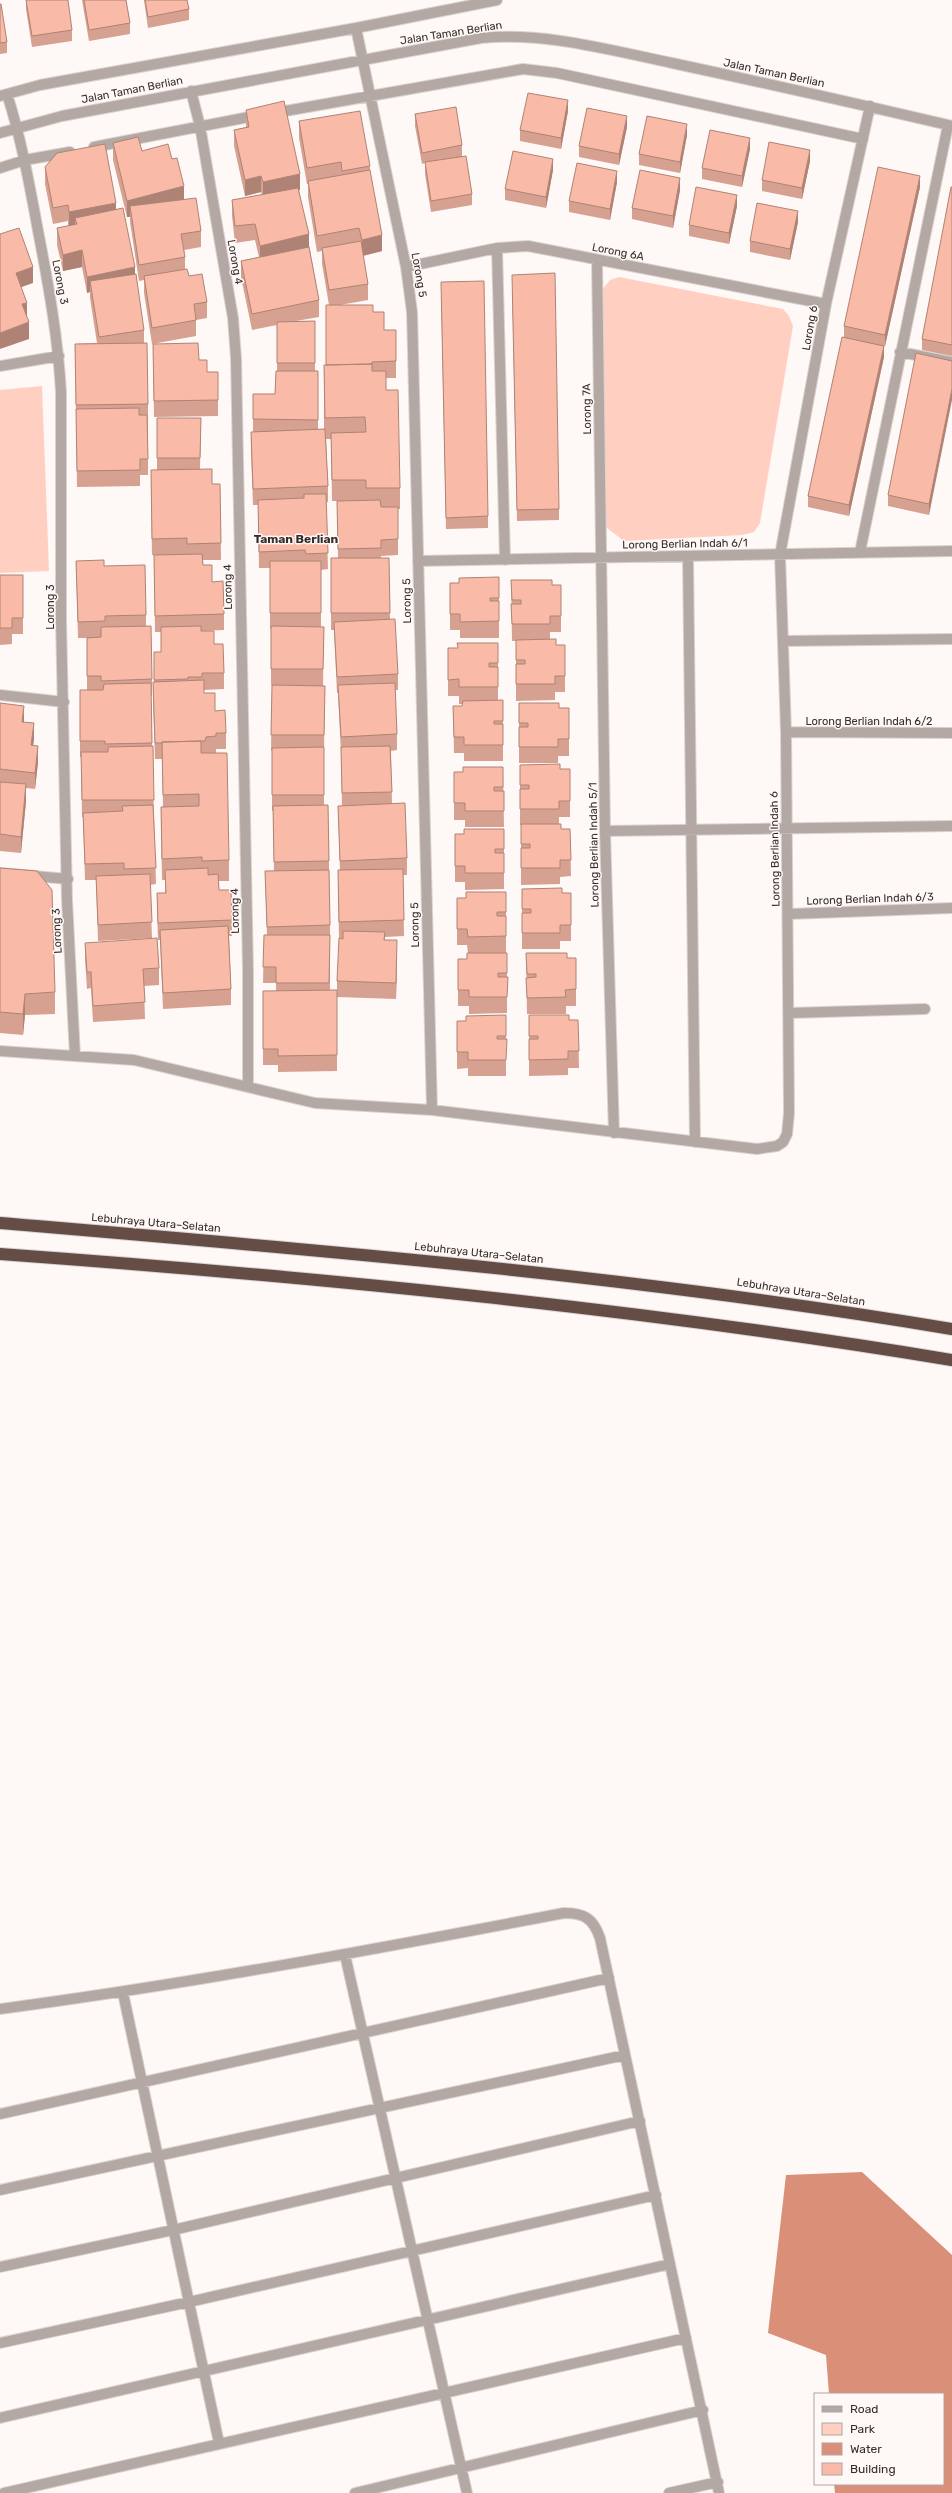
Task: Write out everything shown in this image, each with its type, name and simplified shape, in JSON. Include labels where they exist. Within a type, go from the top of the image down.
[{"type":"highway","name":"Lebuhraya Utara–Selatan","points":[[0,1223],[205,1239],[679,1288],[795,1303],[952,1329]]},
{"type":"highway","points":[[0,1254],[203,1268],[456,1294],[784,1333],[952,1360]]},
{"type":"street","points":[[4,95],[40,85],[356,28],[497,0]]},
{"type":"street","name":"Lorong 5","points":[[356,28],[406,267],[412,312],[432,1110]]},
{"type":"street","name":"Jalan Taman Berlian","points":[[0,132],[62,116],[481,38],[534,36],[602,48],[870,106],[950,126]]},
{"type":"street","points":[[0,168],[25,160],[200,126],[523,69],[535,70],[863,139]]},
{"type":"street","name":"Lorong 4","points":[[191,91],[200,126],[233,318],[236,358],[248,970],[248,1086]]},
{"type":"street","name":"Lorong 3","points":[[4,95],[17,127],[25,160],[55,322],[59,356],[68,879],[75,1056]]},
{"type":"street","name":"Lorong 6","points":[[780,555],[826,304],[870,106]]},
{"type":"street","points":[[860,552],[900,352],[950,126]]},
{"type":"street","name":"Lorong 6A","points":[[406,267],[497,248],[528,246],[826,304]]},
{"type":"street","points":[[497,248],[505,560]]},
{"type":"street","name":"Lorong 7A","points":[[597,260],[601,557]]},
{"type":"street","points":[[900,352],[952,362]]},
{"type":"street","points":[[0,366],[59,356]]},
{"type":"street","name":"Lorong Berlian Indah 6/1","points":[[418,561],[952,551]]},
{"type":"street","name":"Lorong Berlian Indah 6","points":[[695,1142],[767,1149],[783,1142],[788,1134],[790,1013],[789,914],[786,830],[786,732],[780,555]]},
{"type":"street","name":"Lorong Berlian Indah 5/1","points":[[601,557],[605,831],[614,1133]]},
{"type":"street","points":[[0,1051],[134,1060],[315,1103],[432,1110],[695,1142],[688,557]]},
{"type":"street","points":[[783,641],[952,640]]},
{"type":"street","points":[[0,695],[64,702]]},
{"type":"street","name":"Lorong Berlian Indah 6/2","points":[[786,732],[952,733]]},
{"type":"street","points":[[605,831],[786,830],[952,826]]},
{"type":"street","points":[[0,873],[68,879]]},
{"type":"street","name":"Lorong Berlian Indah 6/3","points":[[789,914],[952,908]]},
{"type":"street","points":[[790,1013],[924,1009]]},
{"type":"street","points":[[0,2010],[123,1993],[345,1954],[564,1913],[576,1913],[592,1920],[596,1927],[609,1978],[686,2338],[703,2410],[719,2493]]},
{"type":"street","points":[[345,1954],[467,2493]]},
{"type":"street","points":[[0,2114],[609,1978]]},
{"type":"street","points":[[123,1993],[219,2443]]},
{"type":"street","points":[[0,2190],[625,2055]]},
{"type":"street","points":[[0,2268],[173,2230],[640,2121]]},
{"type":"street","points":[[0,2343],[189,2302],[656,2195]]},
{"type":"street","points":[[0,2418],[670,2264]]},
{"type":"street","points":[[4,2493],[686,2338]]},
{"type":"street","points":[[355,2493],[703,2410]]},
{"type":"street","points":[[669,2493],[718,2482]]},
{"type":"green space","points":[[619,277],[783,309],[789,316],[793,326],[760,523],[754,532],[743,535],[624,541],[603,525],[602,290],[610,280]]},
{"type":"green space","points":[[42,386],[49,571],[0,573],[0,390]]},
{"type":"water","points":[[862,2172],[952,2255],[952,2493],[835,2493],[834,2485],[944,2485],[944,2393],[829,2393],[826,2355],[768,2333],[786,2175]]},
{"type":"building","points":[[26,0],[68,0],[72,30],[32,36]]},
{"type":"building","points":[[84,0],[126,0],[130,23],[89,30]]},
{"type":"building","points":[[145,0],[187,0],[189,9],[148,17]]},
{"type":"building","points":[[0,4],[7,42],[0,43]]},
{"type":"building","points":[[528,93],[568,100],[561,138],[520,130]]},
{"type":"building","points":[[284,101],[300,174],[263,182],[261,176],[245,180],[234,130],[249,127],[246,110]]},
{"type":"building","points":[[456,107],[462,145],[422,153],[415,114]]},
{"type":"building","points":[[587,108],[627,116],[619,154],[579,146]]},
{"type":"building","points":[[360,111],[370,166],[342,171],[341,162],[307,168],[299,121]]},
{"type":"building","points":[[647,116],[687,124],[680,162],[639,154]]},
{"type":"building","points":[[710,130],[750,138],[742,176],[702,168]]},
{"type":"building","points":[[138,137],[142,151],[168,144],[172,159],[177,158],[184,186],[127,201],[113,143]]},
{"type":"building","points":[[769,142],[810,150],[802,188],[762,180]]},
{"type":"building","points":[[105,144],[116,203],[69,212],[68,205],[53,208],[45,167],[57,153]]},
{"type":"building","points":[[513,151],[553,159],[546,197],[505,189]]},
{"type":"building","points":[[466,156],[472,194],[431,201],[425,162]]},
{"type":"building","points":[[577,163],[617,171],[610,209],[569,201]]},
{"type":"building","points":[[878,167],[920,176],[885,335],[844,326]]},
{"type":"building","points":[[370,170],[382,235],[362,240],[359,228],[317,236],[308,181]]},
{"type":"building","points":[[640,170],[680,178],[673,216],[632,208]]},
{"type":"building","points":[[696,187],[737,195],[729,233],[689,225]]},
{"type":"building","points":[[952,187],[952,345],[922,339]]},
{"type":"building","points":[[298,188],[309,234],[260,246],[255,224],[235,226],[232,200]]},
{"type":"building","points":[[196,198],[201,231],[181,234],[185,257],[139,265],[130,206]]},
{"type":"building","points":[[757,203],[798,211],[790,249],[750,241]]},
{"type":"building","points":[[123,208],[135,267],[87,277],[82,250],[63,255],[57,228],[77,224],[75,218]]},
{"type":"building","points":[[19,228],[33,267],[16,273],[27,303],[22,304],[29,322],[0,333],[0,234]]},
{"type":"building","points":[[361,241],[368,284],[329,290],[322,248]]},
{"type":"building","points":[[309,247],[319,300],[252,314],[241,261]]},
{"type":"building","points":[[187,269],[189,276],[202,274],[207,302],[194,304],[196,320],[152,328],[144,276]]},
{"type":"building","points":[[555,273],[559,509],[517,510],[512,275]]},
{"type":"building","points":[[136,274],[144,330],[99,337],[90,281]]},
{"type":"building","points":[[484,281],[488,516],[446,518],[441,282]]},
{"type":"building","points":[[326,305],[373,305],[373,312],[384,312],[384,330],[396,330],[396,361],[372,362],[372,364],[326,365]]},
{"type":"building","points":[[315,321],[315,363],[277,363],[277,322]]},
{"type":"building","points":[[842,337],[884,346],[849,505],[808,496]]},
{"type":"building","points":[[147,343],[148,404],[76,405],[75,344]]},
{"type":"building","points":[[198,343],[199,360],[207,360],[207,372],[218,372],[218,400],[154,401],[153,344]]},
{"type":"building","points":[[916,353],[952,361],[952,389],[929,504],[888,495]]},
{"type":"building","points":[[372,364],[372,371],[386,371],[386,390],[398,390],[400,488],[366,488],[366,480],[332,480],[331,433],[366,432],[365,417],[325,418],[324,365]]},
{"type":"building","points":[[276,371],[318,371],[318,420],[253,419],[253,394],[275,394]]},
{"type":"building","points":[[139,408],[139,415],[147,415],[148,459],[140,459],[140,470],[77,471],[76,409]]},
{"type":"building","points":[[157,418],[201,418],[200,458],[157,458]]},
{"type":"building","points":[[325,429],[328,486],[253,489],[251,432]]},
{"type":"building","points":[[212,469],[212,484],[220,484],[221,543],[187,544],[187,538],[152,539],[151,470]]},
{"type":"building","points":[[304,494],[326,494],[328,553],[306,554],[305,550],[259,552],[258,500],[304,498]]},
{"type":"building","points":[[380,500],[381,507],[398,507],[398,539],[381,540],[381,548],[338,549],[337,501]]},
{"type":"building","points":[[202,554],[203,565],[212,565],[212,582],[223,581],[224,614],[155,616],[154,555]]},
{"type":"building","points":[[331,558],[389,558],[390,613],[331,613]]},
{"type":"building","points":[[104,560],[104,566],[145,565],[146,615],[105,616],[105,621],[78,622],[76,561]]},
{"type":"building","points":[[270,561],[321,561],[321,613],[270,613]]},
{"type":"building","points":[[0,575],[23,575],[23,618],[12,618],[12,628],[0,628]]},
{"type":"building","points":[[499,577],[499,598],[490,598],[490,601],[499,601],[499,621],[460,622],[460,614],[450,614],[450,583],[459,583],[459,578]]},
{"type":"building","points":[[511,580],[552,580],[552,585],[561,585],[561,616],[550,616],[550,624],[512,624],[511,604],[521,604],[521,600],[512,600]]},
{"type":"building","points":[[395,619],[398,674],[337,677],[334,622]]},
{"type":"building","points":[[151,626],[152,679],[101,681],[101,676],[87,676],[87,638],[101,637],[101,627]]},
{"type":"building","points":[[201,626],[201,631],[214,631],[214,644],[223,644],[224,673],[202,673],[202,677],[188,677],[188,679],[154,680],[154,652],[161,652],[161,627]]},
{"type":"building","points":[[271,626],[324,627],[323,669],[271,669]]},
{"type":"building","points":[[556,639],[556,645],[565,645],[565,676],[555,676],[555,684],[516,684],[516,664],[525,664],[525,660],[516,660],[516,640]]},
{"type":"building","points":[[457,643],[498,643],[498,663],[489,663],[489,667],[498,667],[498,687],[459,687],[459,679],[448,680],[448,648],[458,648]]},
{"type":"building","points":[[204,680],[204,693],[215,693],[215,711],[225,710],[226,733],[216,733],[216,736],[206,737],[205,741],[155,743],[153,682]]},
{"type":"building","points":[[151,683],[152,743],[105,744],[105,741],[80,741],[80,690],[103,690],[104,684]]},
{"type":"building","points":[[395,683],[397,734],[341,737],[338,685]]},
{"type":"building","points":[[272,685],[325,686],[324,735],[271,735]]},
{"type":"building","points":[[503,700],[503,721],[494,721],[494,724],[503,724],[503,745],[464,745],[464,737],[454,737],[453,706],[462,706],[463,701]]},
{"type":"building","points":[[0,703],[24,706],[22,722],[34,723],[31,745],[38,746],[35,773],[0,769]]},
{"type":"building","points":[[519,703],[559,703],[559,708],[569,708],[569,739],[558,739],[558,747],[519,747],[519,727],[528,727],[528,723],[519,723]]},
{"type":"building","points":[[201,741],[201,753],[227,753],[229,860],[202,861],[202,857],[162,859],[161,807],[199,806],[199,794],[163,795],[162,742]]},
{"type":"building","points":[[153,746],[154,800],[82,800],[81,752],[108,752],[108,747]]},
{"type":"building","points":[[390,746],[392,792],[342,793],[341,747]]},
{"type":"building","points":[[324,747],[324,795],[272,795],[272,748]]},
{"type":"building","points":[[560,764],[560,769],[570,769],[570,801],[559,801],[559,809],[520,809],[520,789],[529,789],[529,785],[520,785],[520,765]]},
{"type":"building","points":[[463,767],[503,767],[503,787],[494,787],[494,791],[504,791],[504,811],[465,811],[465,803],[454,803],[454,772],[463,772]]},
{"type":"building","points":[[0,782],[26,784],[21,837],[0,834]]},
{"type":"building","points":[[405,803],[407,858],[340,861],[338,806]]},
{"type":"building","points":[[153,805],[156,868],[124,869],[124,863],[85,864],[83,813],[123,811],[122,806]]},
{"type":"building","points":[[328,805],[329,861],[274,862],[273,806]]},
{"type":"building","points":[[521,824],[561,824],[561,829],[570,829],[571,860],[560,860],[560,868],[521,868],[521,848],[530,848],[530,844],[521,844]]},
{"type":"building","points":[[464,829],[504,829],[504,849],[495,849],[495,853],[504,853],[504,873],[465,873],[465,866],[455,866],[455,834],[464,834]]},
{"type":"building","points":[[0,868],[37,871],[52,890],[55,992],[25,994],[23,1014],[0,1012]]},
{"type":"building","points":[[208,868],[208,875],[218,874],[219,890],[231,890],[232,920],[158,923],[157,893],[166,893],[165,870]]},
{"type":"building","points":[[403,869],[404,920],[339,922],[338,870]]},
{"type":"building","points":[[329,870],[330,925],[267,927],[265,871]]},
{"type":"building","points":[[150,874],[152,922],[98,925],[96,876]]},
{"type":"building","points":[[562,888],[562,893],[571,893],[571,925],[560,925],[560,933],[522,933],[522,913],[531,913],[531,909],[522,909],[522,889]]},
{"type":"building","points":[[466,892],[506,892],[506,912],[497,912],[497,916],[506,916],[506,936],[468,937],[467,929],[457,929],[457,898],[466,898]]},
{"type":"building","points":[[228,926],[231,989],[163,993],[160,930]]},
{"type":"building","points":[[343,931],[385,932],[384,940],[397,940],[396,983],[337,981],[339,938],[343,939]]},
{"type":"building","points":[[264,935],[330,935],[329,983],[276,983],[276,967],[263,967]]},
{"type":"building","points":[[157,938],[159,968],[143,969],[145,1002],[93,1006],[91,972],[87,972],[85,943]]},
{"type":"building","points":[[467,953],[507,953],[507,973],[498,973],[498,977],[508,977],[507,997],[469,997],[469,990],[458,990],[458,959],[467,959]]},
{"type":"building","points":[[526,953],[567,953],[567,958],[576,958],[576,989],[565,990],[566,997],[527,998],[526,978],[536,977],[536,974],[527,974]]},
{"type":"building","points":[[337,990],[337,1055],[278,1056],[278,1049],[263,1049],[263,991]]},
{"type":"building","points":[[506,1015],[506,1036],[497,1036],[497,1039],[507,1039],[506,1060],[468,1060],[468,1052],[457,1052],[457,1021],[466,1021],[466,1016]]},
{"type":"building","points":[[529,1015],[569,1015],[569,1020],[578,1020],[579,1051],[568,1051],[568,1059],[529,1060],[529,1039],[538,1039],[538,1036],[529,1036]]},
{"type":"district","name":"Taman Berlian","points":[[296,539]]}]
